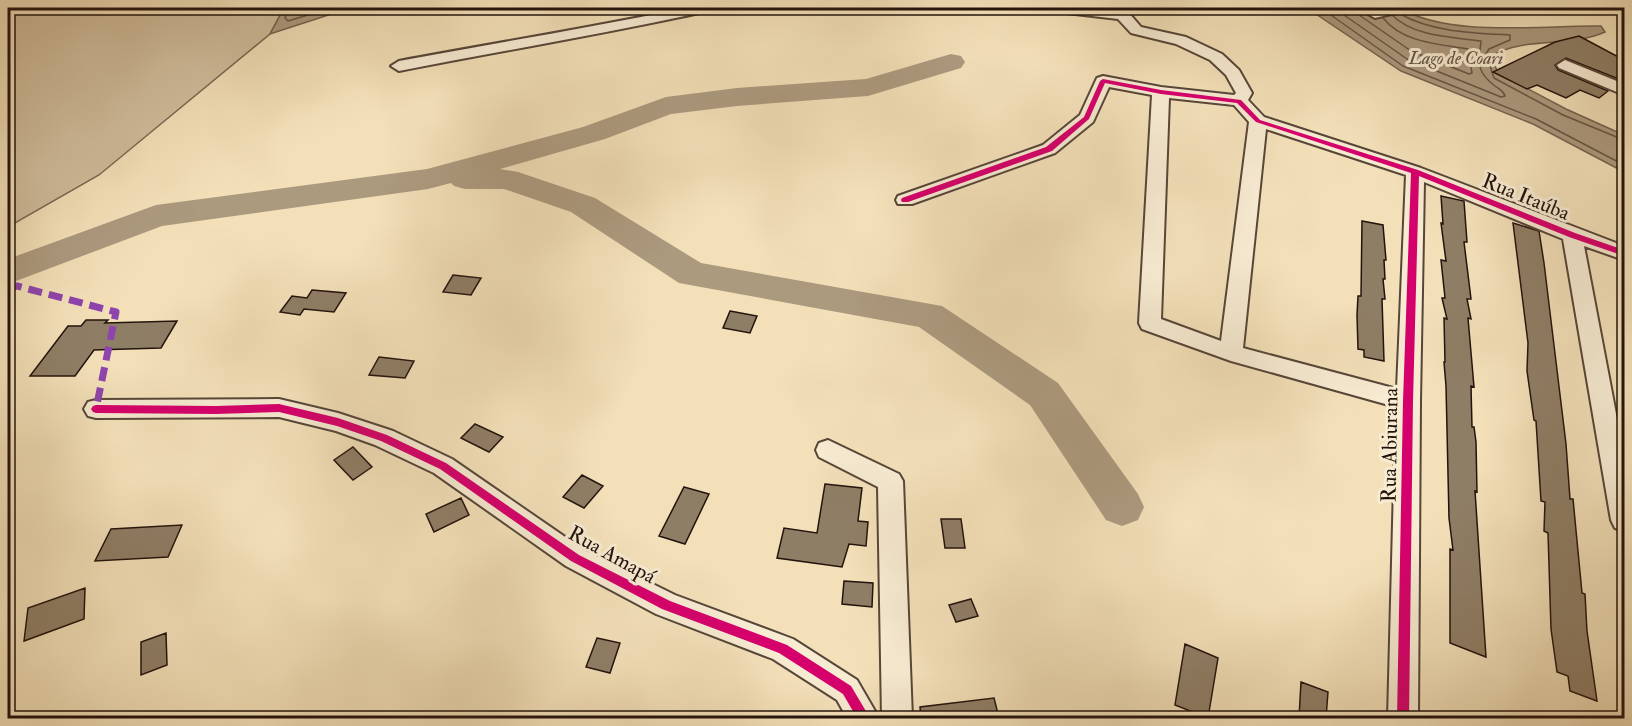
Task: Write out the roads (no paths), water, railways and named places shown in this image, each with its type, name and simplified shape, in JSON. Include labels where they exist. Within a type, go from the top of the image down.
[{"type":"street","points":[[399,66],[535,40],[591,32],[704,8]]},
{"type":"street","points":[[1058,8],[1123,15],[1137,30],[1181,40],[1216,57],[1233,73],[1242,87],[1244,93],[1239,101]]},
{"type":"street","points":[[1375,14],[1399,8]]},
{"type":"street","points":[[1565,65],[1624,90]]},
{"type":"street","points":[[905,200],[1049,149],[1087,118],[1103,81],[1161,92],[1239,101],[1258,121],[1230,353]]},
{"type":"street","points":[[1161,92],[1149,323],[1230,353],[1408,401]]},
{"type":"street","name":"Rua Itaúba","points":[[1258,121],[1415,172],[1572,236],[1624,253]]},
{"type":"street","name":"Rua Abiurana","points":[[1403,718],[1408,401],[1415,172]]},
{"type":"street","points":[[1572,236],[1624,520]]},
{"type":"street","name":"Rua Amapá","points":[[96,409],[279,408],[338,422],[384,438],[442,466],[585,564],[666,605],[783,649],[847,690],[864,718]]},
{"type":"street","points":[[828,450],[890,481],[897,718]]},
{"type":"water","points":[[284,8],[350,8],[270,34]]},
{"type":"water","name":"Lago de Coari","points":[[1307,8],[1400,8],[1421,17],[1470,27],[1601,26],[1605,32],[1591,37],[1519,46],[1491,56],[1498,73],[1566,109],[1624,135],[1624,172],[1533,124],[1401,71]]},
{"type":"waterway","points":[[8,272],[156,216],[428,179],[594,133],[666,106],[737,97],[868,87],[951,62]]},
{"type":"waterway","points":[[465,179],[507,179],[583,205],[692,274],[929,315],[1044,394],[1122,507]]}]
